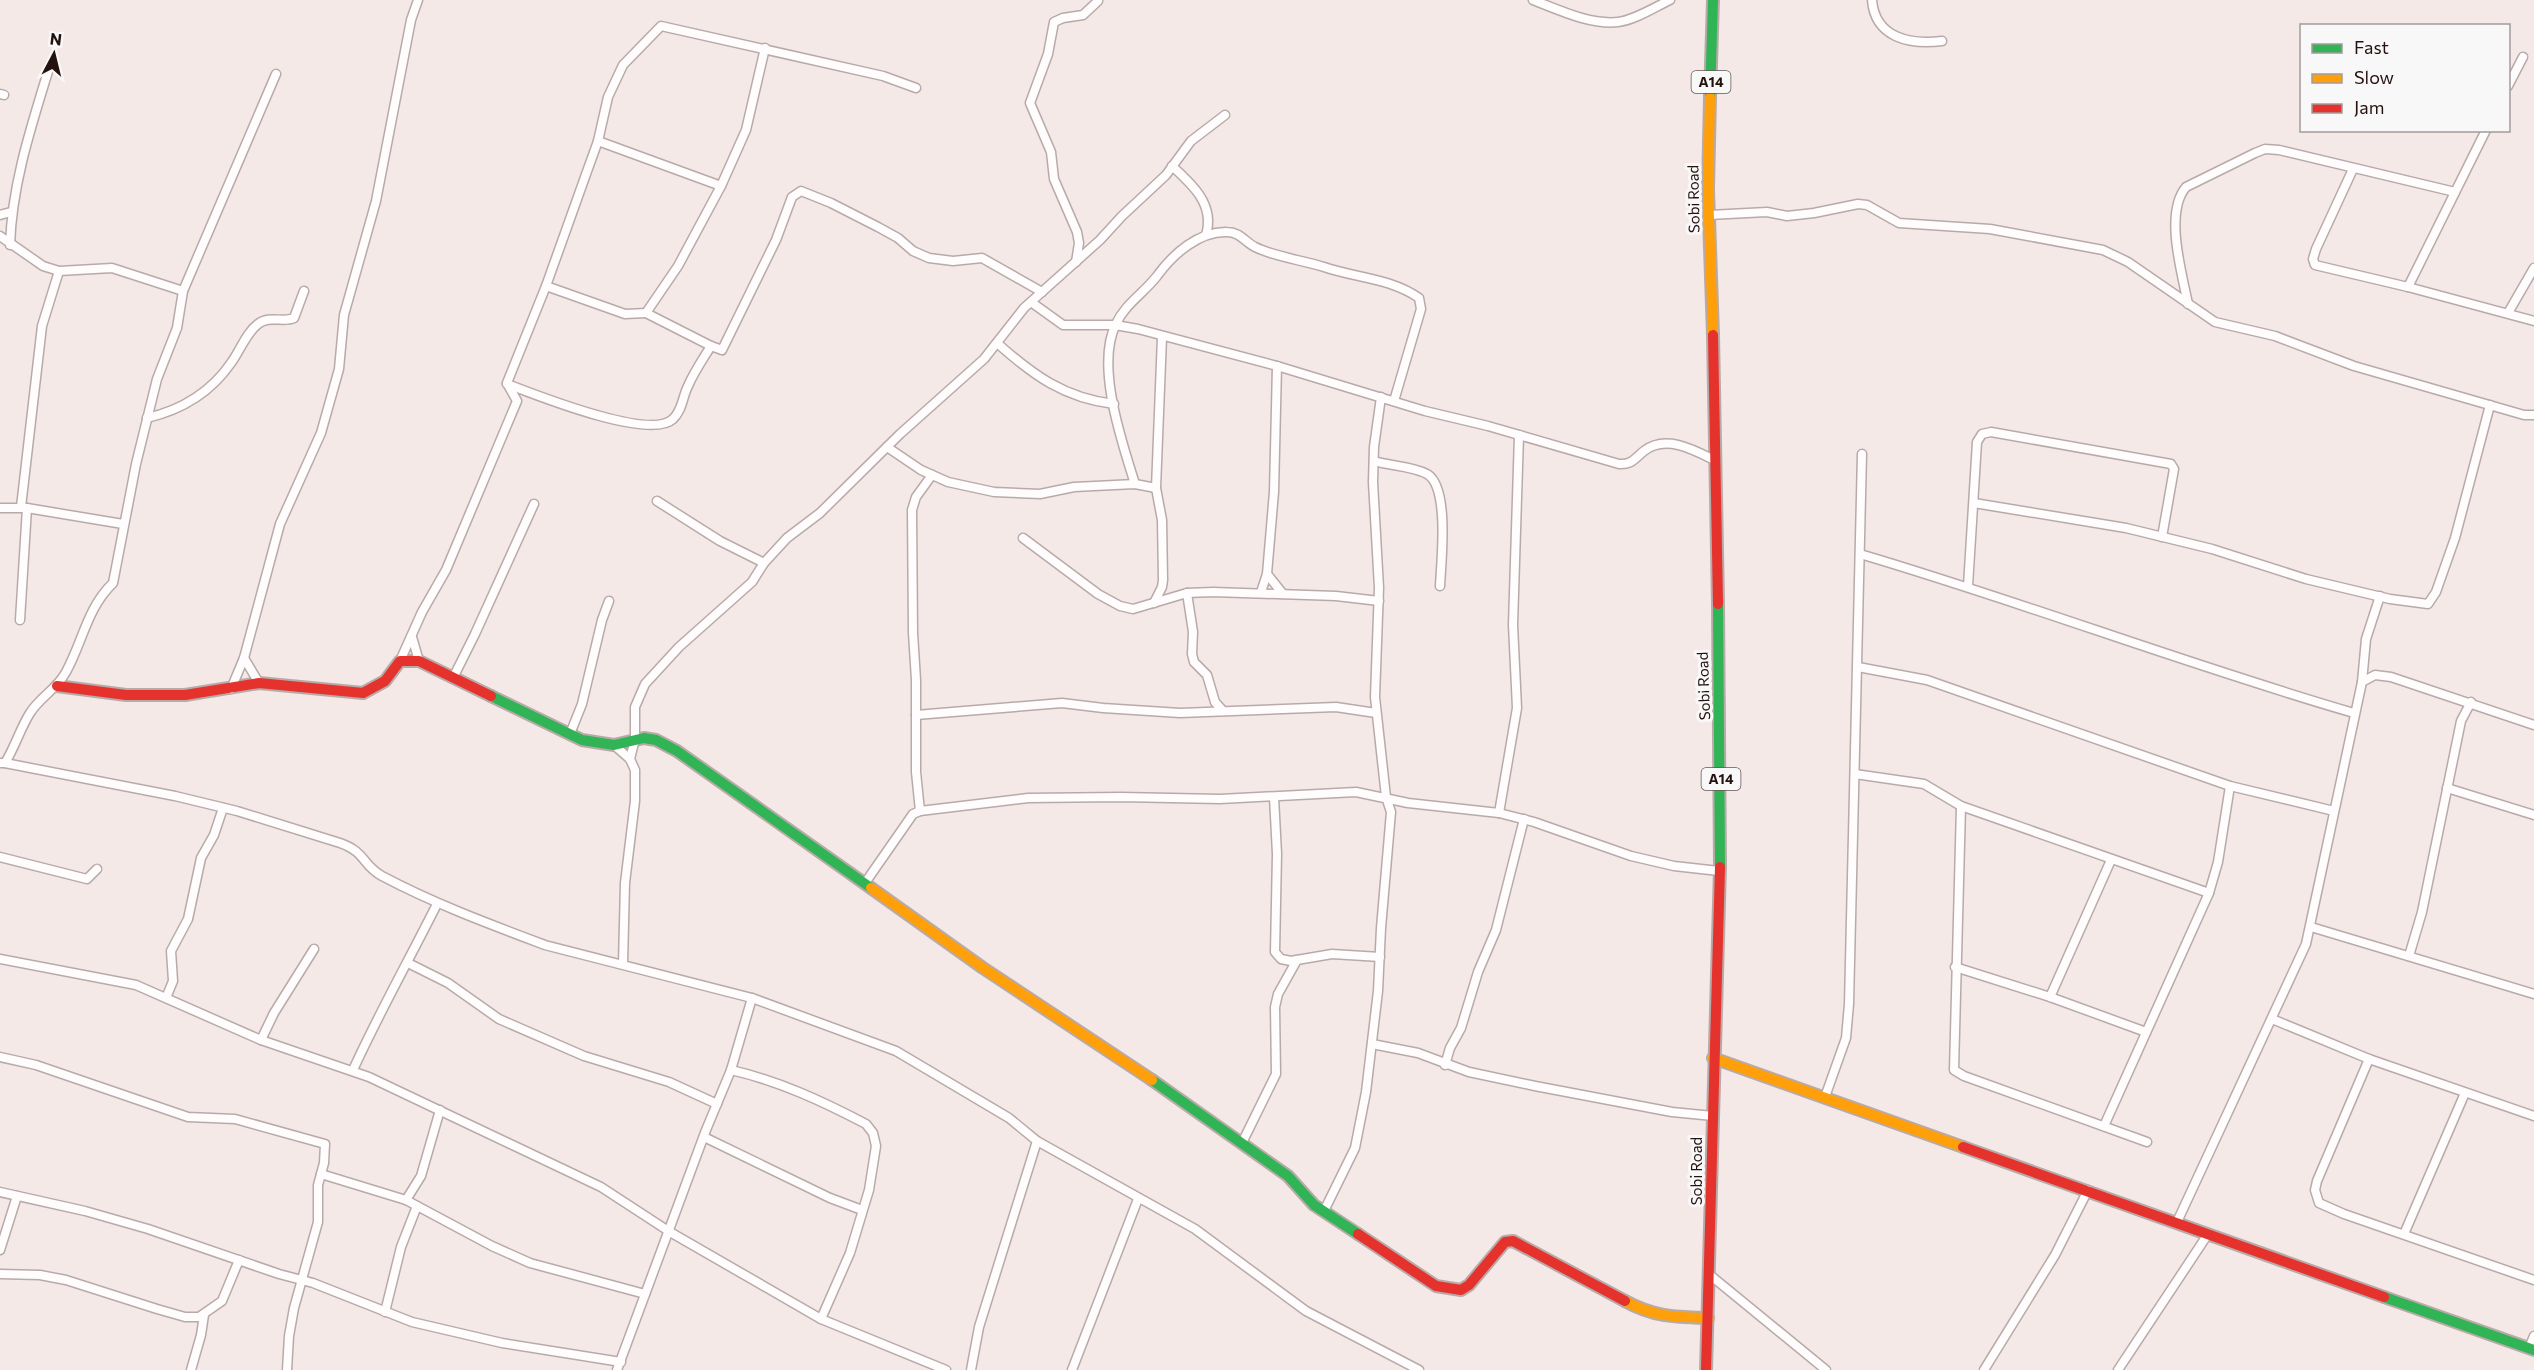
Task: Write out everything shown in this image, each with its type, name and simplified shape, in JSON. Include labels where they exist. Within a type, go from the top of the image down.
[{"type":"main road","name":"Sobi Road","points":[[1706,1370],[1721,736],[1708,189],[1713,0]]},
{"type":"main road","points":[[57,686],[126,694],[185,695],[259,683],[363,693],[377,688],[393,675],[400,661],[419,662],[582,740],[614,745],[635,739],[656,740],[677,752],[983,968],[1152,1080],[1288,1176],[1314,1205],[1436,1286],[1461,1290],[1469,1285],[1505,1242],[1513,1241],[1643,1311],[1666,1317],[1708,1318]]},
{"type":"main road","points":[[1713,1058],[2208,1234],[2533,1342]]},
{"type":"street","points":[[231,689],[244,658],[280,524],[321,433],[339,369],[344,315],[376,201],[411,20],[418,0]]},
{"type":"street","points":[[1533,0],[1572,15],[1621,22],[1670,0]]},
{"type":"street","points":[[1872,0],[1873,14],[1883,27],[1898,39],[1921,44],[1942,41]]},
{"type":"street","points":[[1076,262],[1079,243],[1077,232],[1054,178],[1051,152],[1030,103],[1048,54],[1054,22],[1083,15],[1098,1]]},
{"type":"street","points":[[507,383],[546,286],[598,141],[608,97],[622,65],[661,26],[883,76],[916,88]]},
{"type":"street","points":[[646,313],[678,266],[721,186],[746,130],[765,48]]},
{"type":"street","points":[[2510,82],[2523,57]]},
{"type":"street","points":[[10,245],[11,212],[22,162],[50,64]]},
{"type":"street","points":[[276,74],[183,291],[177,328],[157,380],[147,418],[123,524],[117,572],[113,583],[101,594],[90,612],[66,672],[57,686],[38,703],[29,715],[14,749],[2,763],[223,808],[353,848],[372,871],[438,904],[544,945],[752,998],[896,1051],[1009,1118],[1037,1141],[1195,1229],[1306,1311],[1419,1370]]},
{"type":"street","points":[[630,759],[635,739],[635,707],[645,684],[679,647],[752,582],[764,563],[787,538],[820,513],[887,447],[984,359],[1031,302],[1076,262],[1173,166],[1191,141],[1225,115]]},
{"type":"street","points":[[2408,287],[2485,132]]},
{"type":"street","points":[[598,141],[721,186]]},
{"type":"street","points":[[2188,304],[2176,242],[2179,195],[2186,187],[2265,149],[2280,150],[2455,192]]},
{"type":"street","points":[[1173,166],[1201,195],[1209,224],[1206,235]]},
{"type":"street","points":[[2353,169],[2316,249],[2313,259],[2315,265],[2534,321]]},
{"type":"street","points":[[546,286],[626,314],[646,313],[722,350],[776,240],[792,196],[801,191],[831,203],[878,227],[898,238],[913,251],[929,258],[953,261],[982,258],[1042,292]]},
{"type":"street","points":[[1709,215],[1767,212],[1787,216],[1858,204],[1867,205],[1899,223],[1990,229],[2103,250],[2116,255],[2215,322],[2227,327],[2275,336],[2354,366],[2524,415],[2534,415]]},
{"type":"street","points":[[0,215],[11,212]]},
{"type":"street","points":[[1135,484],[1124,450],[1108,364],[1115,325],[1127,307],[1180,250],[1206,235],[1230,232],[1264,250],[1330,270],[1379,280],[1419,298],[1421,309],[1394,401]]},
{"type":"street","points":[[0,236],[43,266],[59,271],[112,268],[183,291]]},
{"type":"street","points":[[2508,314],[2534,268]]},
{"type":"street","points":[[20,620],[24,508],[42,326],[59,271]]},
{"type":"street","points":[[147,418],[167,413],[184,405],[212,386],[231,364],[259,323],[271,319],[294,318],[304,291]]},
{"type":"street","points":[[1031,302],[1063,325],[1115,325],[1277,366],[1619,464],[1628,464],[1654,444],[1664,443],[1678,445],[1716,461]]},
{"type":"street","points":[[1154,603],[1162,587],[1162,520],[1156,488],[1162,337]]},
{"type":"street","points":[[998,343],[1029,372],[1086,399],[1114,404]]},
{"type":"street","points":[[507,383],[581,412],[657,425],[671,421],[681,410],[687,387],[711,346]]},
{"type":"street","points":[[1261,592],[1267,574],[1274,492],[1277,366]]},
{"type":"street","points":[[400,661],[422,612],[453,553],[517,401],[507,383]]},
{"type":"street","points":[[1323,1211],[1355,1148],[1366,1092],[1380,957],[1391,812],[1386,797],[1376,713],[1379,601],[1374,461],[1381,397]]},
{"type":"street","points":[[1974,503],[2126,528],[2212,549],[2306,579],[2428,604],[2455,538],[2490,405]]},
{"type":"street","points":[[1968,586],[1977,442],[1982,434],[1991,432],[2173,466],[2162,537]]},
{"type":"street","points":[[1499,813],[1517,708],[1513,625],[1519,435]]},
{"type":"street","points":[[887,447],[932,475],[960,484],[1018,495],[1040,494],[1074,487],[1135,484],[1156,488]]},
{"type":"street","points":[[1825,1096],[1846,1038],[1849,1004],[1862,454]]},
{"type":"street","points":[[1374,461],[1428,475],[1436,482],[1442,517],[1440,586]]},
{"type":"street","points":[[920,811],[916,772],[912,510],[916,497],[932,475]]},
{"type":"street","points":[[657,501],[729,546],[764,563]]},
{"type":"street","points":[[453,678],[476,634],[534,504]]},
{"type":"street","points":[[0,508],[24,508],[123,524]]},
{"type":"street","points":[[1023,538],[1098,594],[1120,606],[1133,609],[1187,593],[1261,592],[1379,601]]},
{"type":"street","points":[[1860,554],[1968,586],[2281,692],[2354,713]]},
{"type":"street","points":[[1267,574],[1283,594]]},
{"type":"street","points":[[1162,587],[1178,596]]},
{"type":"street","points":[[1187,593],[1194,662],[1207,675],[1215,702],[1223,711]]},
{"type":"street","points":[[2177,1222],[2272,1019],[2311,927],[2362,682],[2366,639],[2380,596]]},
{"type":"street","points":[[570,734],[582,704],[602,620],[609,601]]},
{"type":"street","points":[[412,637],[419,662]]},
{"type":"street","points":[[244,658],[259,683]]},
{"type":"street","points":[[1858,667],[1927,680],[2230,786],[2334,811]]},
{"type":"street","points":[[2362,682],[2375,675],[2391,677],[2534,724]]},
{"type":"street","points":[[2409,956],[2422,912],[2461,722],[2471,702]]},
{"type":"street","points":[[916,715],[1062,703],[1180,713],[1336,707],[1376,713]]},
{"type":"street","points":[[614,745],[630,759],[635,770],[635,801],[625,883],[623,964]]},
{"type":"street","points":[[1855,774],[1924,784],[1961,806],[2209,893]]},
{"type":"street","points":[[2104,1126],[2209,893],[2218,862],[2230,786]]},
{"type":"street","points":[[2447,788],[2534,815]]},
{"type":"street","points":[[866,884],[913,814],[920,811],[1028,798],[1121,797],[1220,800],[1356,792],[1446,808],[1499,813],[1524,819],[1631,856],[1674,866],[1719,871]]},
{"type":"street","points":[[1274,797],[1275,952],[1281,959],[1297,960],[1332,954],[1380,957]]},
{"type":"street","points":[[1961,806],[1953,1061],[1956,1072],[2147,1142]]},
{"type":"street","points":[[166,998],[173,981],[171,951],[188,919],[201,858],[214,835],[223,808]]},
{"type":"street","points":[[1445,1065],[1450,1048],[1461,1028],[1478,972],[1496,930],[1524,819]]},
{"type":"street","points":[[0,857],[87,879],[97,869]]},
{"type":"street","points":[[2050,997],[2111,860]]},
{"type":"street","points":[[353,1070],[387,997],[408,963],[438,904]]},
{"type":"street","points":[[2311,927],[2534,994]]},
{"type":"street","points":[[261,1040],[274,1013],[314,949]]},
{"type":"street","points":[[0,959],[102,977],[136,986],[261,1040],[353,1070],[601,1187],[670,1232],[820,1319],[946,1370]]},
{"type":"street","points":[[1242,1143],[1276,1074],[1275,1007],[1278,994],[1297,960]]},
{"type":"street","points":[[408,963],[448,983],[499,1019],[584,1056],[669,1082],[717,1104]]},
{"type":"street","points":[[1955,967],[2050,997],[2146,1032]]},
{"type":"street","points":[[0,1192],[85,1210],[148,1228],[300,1280],[412,1322],[620,1367],[645,1294],[731,1070],[752,998]]},
{"type":"street","points":[[2272,1019],[2369,1059],[2534,1116]]},
{"type":"street","points":[[1372,1044],[1419,1053],[1445,1065],[1547,1089],[1672,1112],[1713,1116]]},
{"type":"street","points":[[0,1057],[36,1065],[188,1117],[235,1119],[325,1144],[317,1197],[318,1222],[300,1280],[290,1330],[287,1370]]},
{"type":"street","points":[[2369,1059],[2317,1181],[2316,1198],[2319,1203],[2344,1215],[2534,1280]]},
{"type":"street","points":[[731,1070],[761,1077],[800,1092],[866,1124],[873,1133],[876,1146],[869,1190],[850,1253],[820,1319]]},
{"type":"street","points":[[2404,1234],[2465,1093]]},
{"type":"street","points":[[406,1200],[421,1176],[440,1110]]},
{"type":"street","points":[[704,1137],[830,1198],[862,1210]]},
{"type":"street","points":[[971,1370],[979,1327],[1037,1141]]},
{"type":"street","points":[[321,1174],[406,1200],[492,1246],[531,1263],[645,1294]]},
{"type":"street","points":[[1984,1370],[2055,1255],[2088,1190]]},
{"type":"street","points":[[0,1250],[17,1196]]},
{"type":"street","points":[[1072,1370],[1138,1199]]},
{"type":"street","points":[[385,1312],[401,1247],[417,1206]]},
{"type":"street","points":[[2118,1370],[2208,1234]]},
{"type":"street","points":[[0,1274],[40,1275],[66,1280],[185,1317],[199,1317],[222,1301],[239,1260]]},
{"type":"street","points":[[1710,1275],[1826,1370]]},
{"type":"street","points":[[191,1370],[204,1315]]},
{"type":"traffic: fast","points":[[1710,97],[1713,0]]},
{"type":"traffic: fast","points":[[1718,604],[1720,867]]},
{"type":"traffic: fast","points":[[491,696],[582,740],[614,745],[644,738],[656,740],[677,751],[871,888]]},
{"type":"traffic: fast","points":[[1152,1080],[1288,1176],[1314,1205],[1358,1234]]},
{"type":"traffic: fast","points":[[2384,1297],[2534,1350]]},
{"type":"traffic: slow","points":[[1710,97],[1708,189],[1713,335]]},
{"type":"traffic: slow","points":[[871,888],[983,968],[1152,1080]]},
{"type":"traffic: slow","points":[[1713,1058],[1963,1147]]},
{"type":"traffic: slow","points":[[1625,1301],[1655,1313],[1708,1318]]},
{"type":"traffic: jam","points":[[1713,335],[1718,604]]},
{"type":"traffic: jam","points":[[57,686],[126,695],[185,695],[259,683],[363,693],[385,681],[400,661],[419,661],[491,696]]},
{"type":"traffic: jam","points":[[1706,1370],[1720,867]]},
{"type":"traffic: jam","points":[[1963,1147],[2384,1297]]},
{"type":"traffic: jam","points":[[1358,1234],[1436,1286],[1461,1290],[1469,1285],[1505,1242],[1513,1241],[1625,1301]]}]
